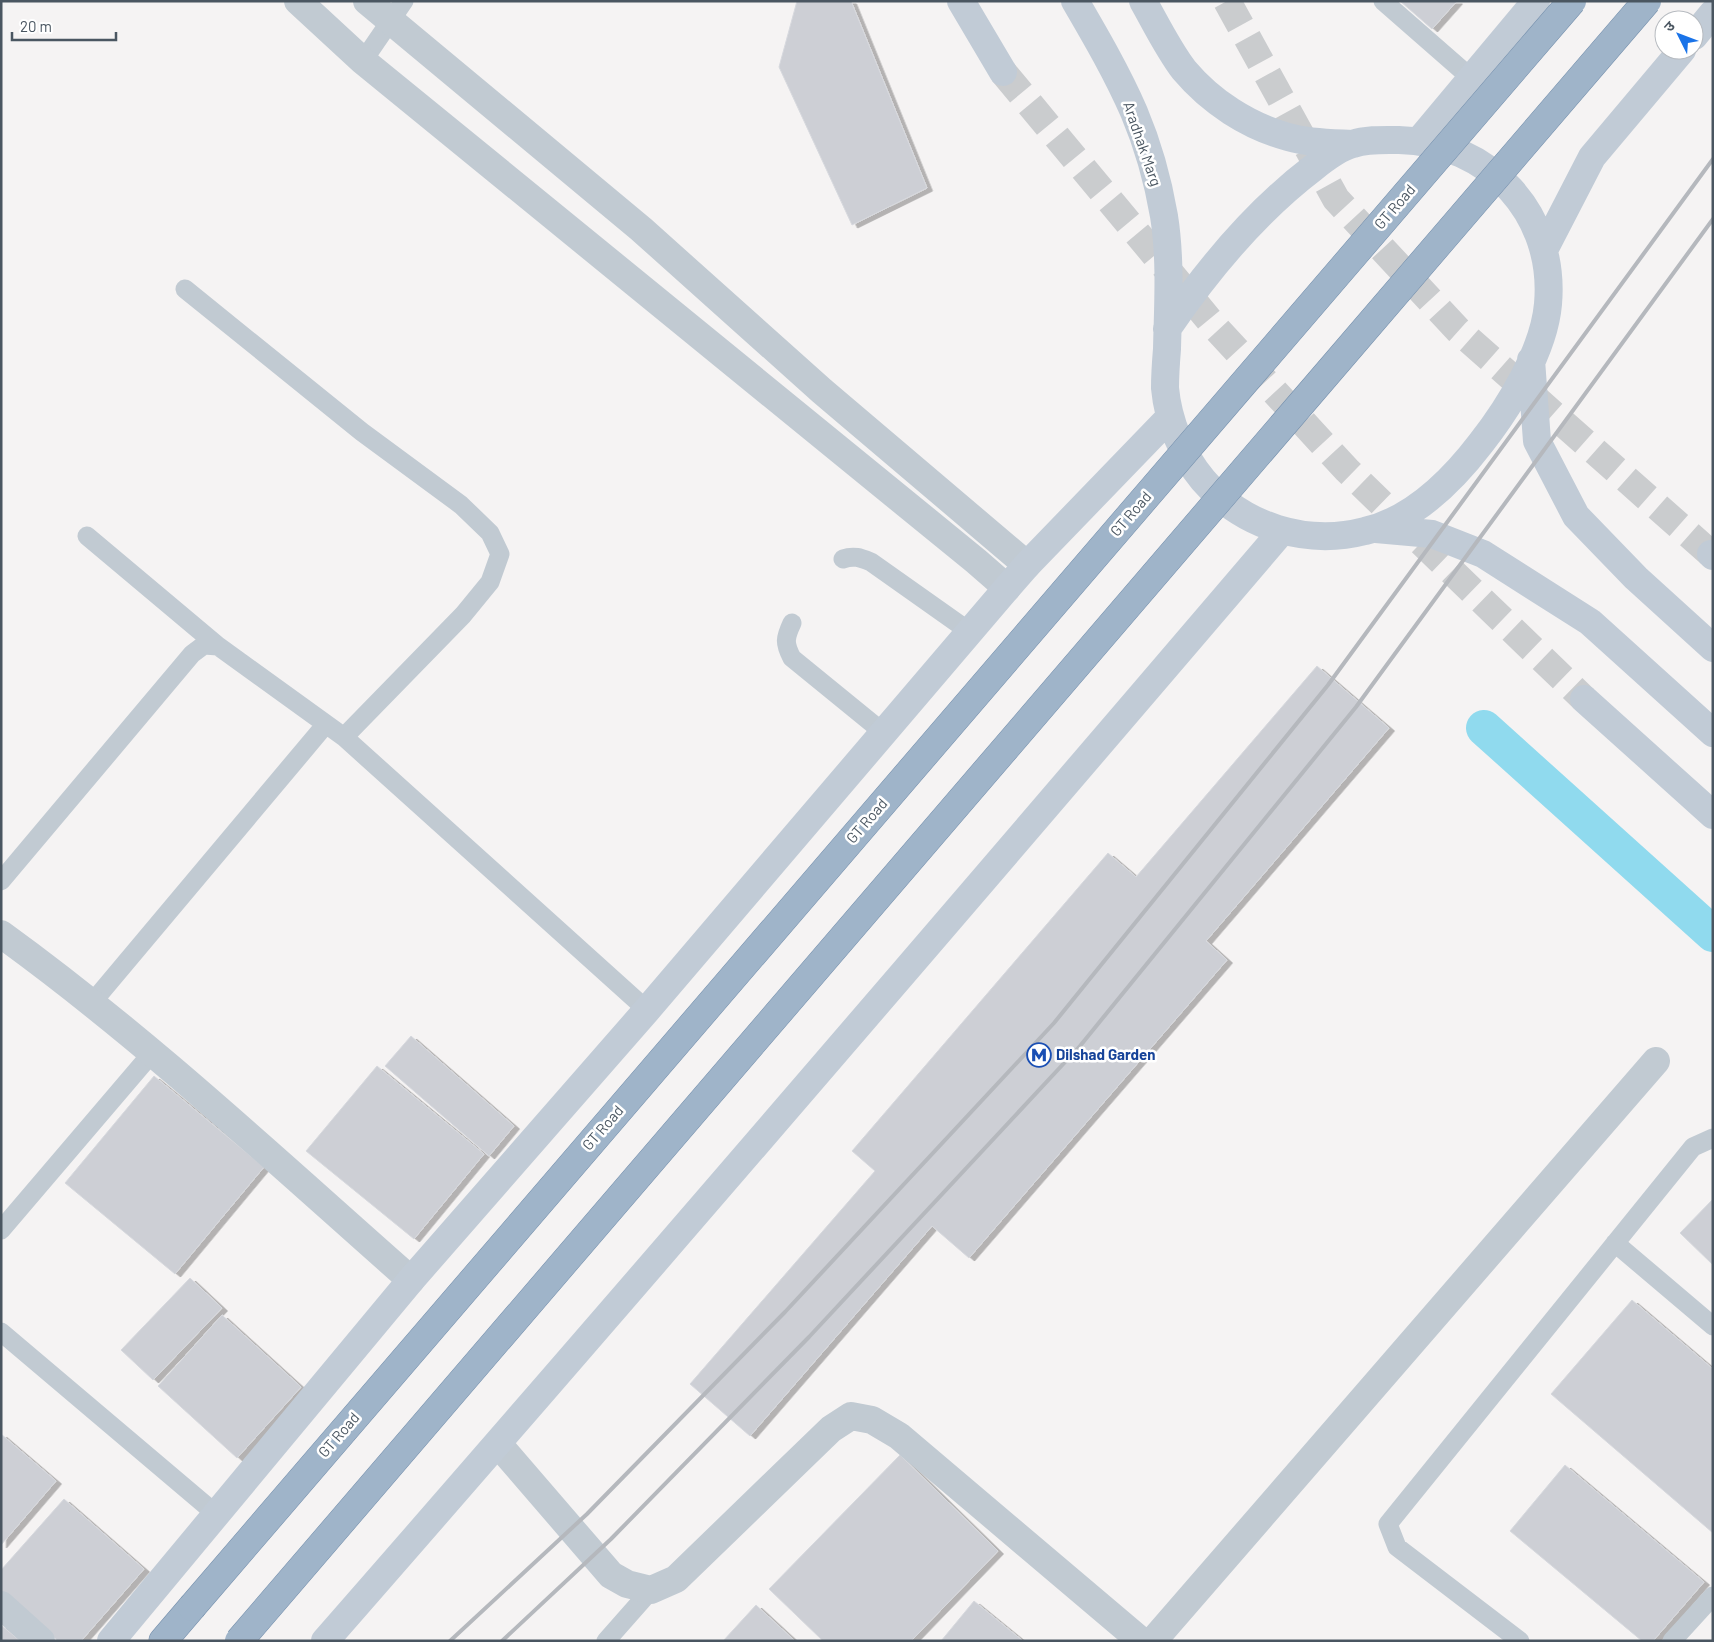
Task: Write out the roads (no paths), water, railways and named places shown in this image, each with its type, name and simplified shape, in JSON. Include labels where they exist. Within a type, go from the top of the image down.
[{"type":"highway","name":"GT Road","points":[[163,1641],[1572,1]]},
{"type":"highway","points":[[239,1641],[1648,1]]},
{"type":"main road","points":[[961,1],[1003,72]]},
{"type":"main road","name":"Aradhak Marg","points":[[1075,1],[1110,64],[1134,113],[1153,165],[1164,219],[1169,274],[1165,388],[1170,417],[1178,440],[1189,460],[1203,480],[1220,497],[1239,512],[1260,523],[1282,531],[1329,537],[1352,535],[1375,529]]},
{"type":"main road","points":[[1144,1],[1166,43],[1184,69],[1206,92],[1231,112],[1259,127],[1289,138],[1320,143],[1352,144],[1385,140],[1419,141],[1448,147],[1474,160],[1498,176],[1518,198],[1534,222],[1544,250],[1549,278],[1548,306],[1542,334],[1515,392],[1473,454],[1448,481],[1420,506],[1397,520],[1375,529]]},
{"type":"main road","points":[[1419,141],[1536,1]]},
{"type":"main road","points":[[1704,24],[1713,13]]},
{"type":"main road","points":[[1544,250],[1592,158],[1674,60]]},
{"type":"main road","points":[[1167,329],[1192,293],[1226,250],[1268,207],[1322,161],[1352,144]]},
{"type":"main road","points":[[1531,360],[1537,441],[1576,516],[1636,578],[1713,648]]},
{"type":"main road","points":[[111,1641],[411,1280],[647,1010],[1007,588],[1170,417]]},
{"type":"main road","points":[[1375,529],[1432,534],[1483,554],[1590,622],[1713,733]]},
{"type":"main road","points":[[326,1641],[896,983],[1282,531]]},
{"type":"main road","points":[[1584,699],[1713,815]]},
{"type":"street","points":[[298,1],[363,60],[1007,588]]},
{"type":"street","points":[[367,1],[398,12],[822,391],[1027,566]]},
{"type":"street","points":[[1,934],[48,968],[152,1053],[411,1280]]},
{"type":"street","points":[[1153,1641],[1656,1061]]},
{"type":"street","points":[[498,1444],[611,1575],[626,1584],[650,1590],[676,1579],[831,1429],[851,1416],[872,1420],[899,1436],[1141,1641]]},
{"type":"street","points":[[1,1606],[41,1641]]},
{"type":"lane","points":[[1383,1],[1471,78]]},
{"type":"lane","points":[[363,60],[398,12]]},
{"type":"lane","points":[[185,289],[362,432],[461,505],[490,533],[500,554],[490,582],[463,615],[344,737]]},
{"type":"lane","points":[[87,536],[218,646],[344,737],[647,1010]]},
{"type":"lane","points":[[843,559],[858,557],[871,562],[970,632]]},
{"type":"lane","points":[[792,623],[786,636],[787,648],[792,658],[884,733]]},
{"type":"lane","points":[[1,881],[192,654],[204,645],[218,646]]},
{"type":"lane","points":[[91,1004],[326,724]]},
{"type":"lane","points":[[1,1230],[152,1053]]},
{"type":"lane","points":[[1520,1641],[1397,1547],[1388,1524],[1496,1393],[1693,1147],[1713,1138]]},
{"type":"lane","points":[[1615,1243],[1713,1326]]},
{"type":"lane","points":[[1,1332],[216,1514]]},
{"type":"lane","points":[[606,1641],[650,1590]]},
{"type":"lane","points":[[1672,1641],[1713,1596]]},
{"type":"waterway","points":[[1484,728],[1713,934]]},
{"type":"tunnel","points":[[1227,1],[1336,199],[1458,330],[1711,554]]},
{"type":"tunnel","points":[[1003,72],[1215,327],[1347,470],[1584,699]]},
{"type":"railway","points":[[450,1641],[587,1514],[785,1312],[1054,1023],[1328,685],[1713,159]]},
{"type":"railway","points":[[502,1641],[611,1539],[809,1337],[1080,1046],[1356,707],[1713,219]]},
{"type":"place","name":"Dilshad Garden","points":[[1039,1055]]}]
